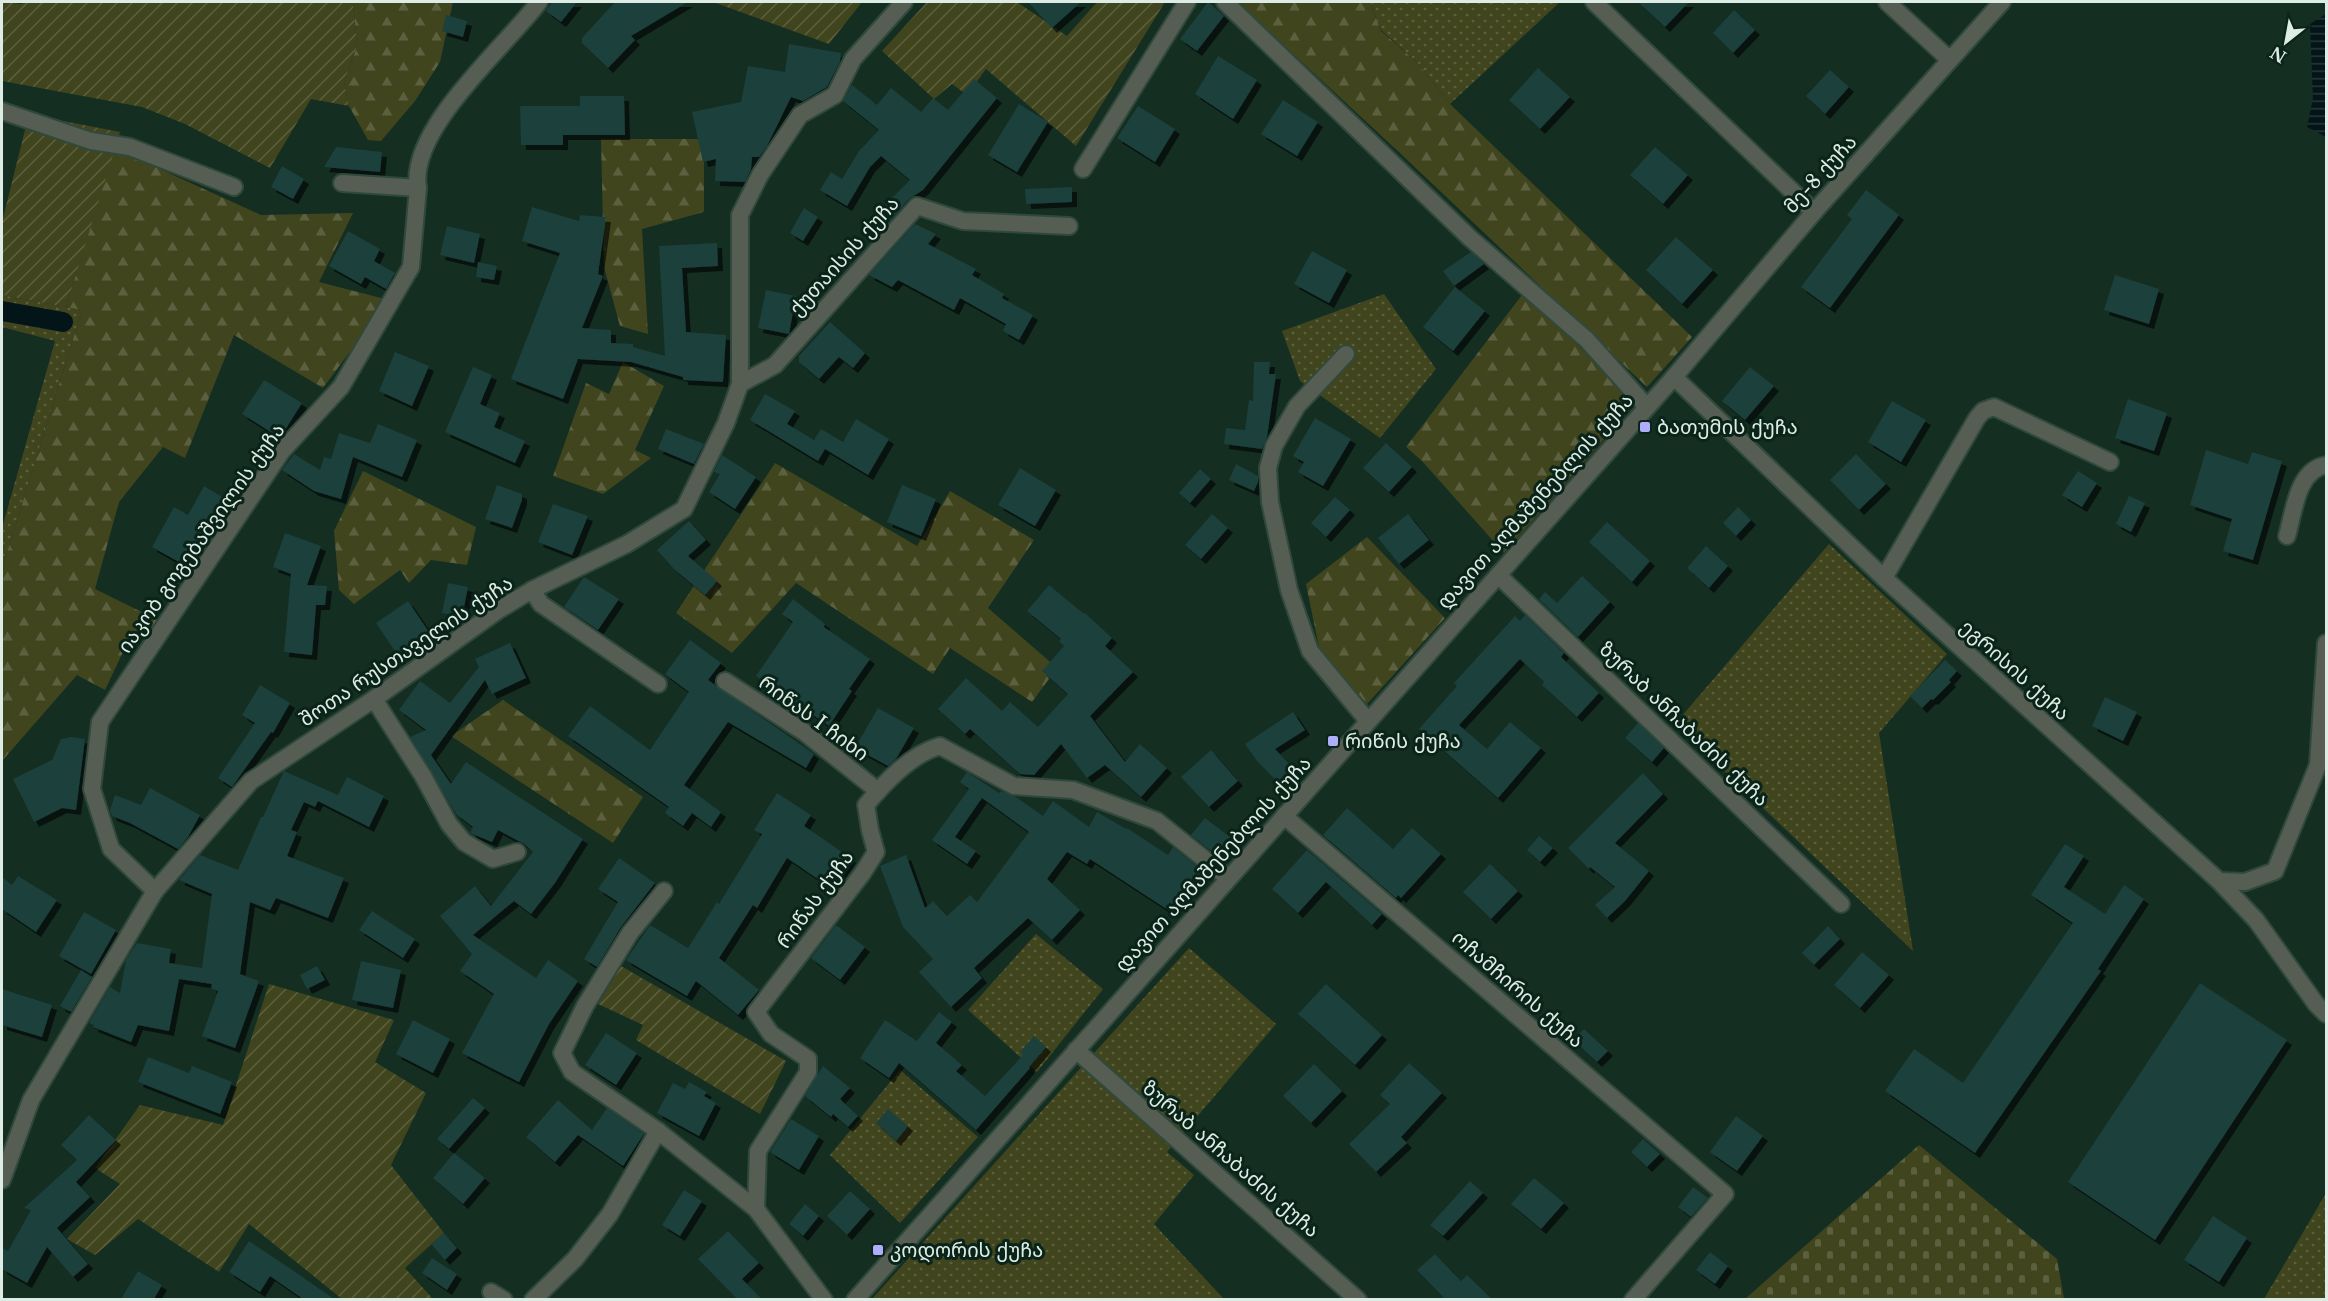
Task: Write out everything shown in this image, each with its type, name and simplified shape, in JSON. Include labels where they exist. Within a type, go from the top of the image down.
[{"type":"street","name":"იაკობ გოგებაშვილის ქუჩა","points":[[155,891],[111,849],[92,789],[100,722],[282,451],[341,387],[411,267],[417,179],[423,150],[442,118],[471,78],[524,22],[539,2]]},
{"type":"street","name":"შოთა რუსთაველის ქუჩა","points":[[2,1180],[31,1100],[155,891],[251,782],[374,699],[497,610],[532,590],[627,544],[684,509],[726,423],[740,384],[740,215],[760,175],[800,115],[835,95],[853,58],[904,2]]},
{"type":"street","points":[[1083,169],[1187,2]]},
{"type":"street","points":[[1225,2],[1470,238],[1587,340],[1647,407]]},
{"type":"street","points":[[1594,2],[1814,212]]},
{"type":"street","points":[[1887,2],[1950,60]]},
{"type":"street","name":"მე-8 ქუჩა","points":[[1674,377],[1814,212],[2002,2]]},
{"type":"street","points":[[2,111],[91,141],[130,147],[234,187]]},
{"type":"street","points":[[342,183],[418,188]]},
{"type":"street","name":"ქუთაისის ქუჩა","points":[[740,384],[775,365],[916,206],[963,221],[1069,226]]},
{"type":"street","points":[[1346,354],[1297,406],[1275,446],[1268,468],[1270,502],[1289,590],[1310,651],[1368,721]]},
{"type":"street","name":"დავით აღმაშენებლის ქუჩა","points":[[855,1299],[1674,377]]},
{"type":"street","name":"ეგრისის ქუჩა","points":[[1674,377],[1884,578],[2219,881],[2256,920],[2321,1009]]},
{"type":"street","points":[[1884,578],[1983,411],[1994,407],[2110,462]]},
{"type":"street","points":[[2287,536],[2302,482],[2310,472],[2319,466],[2326,465]]},
{"type":"street","name":"ზურაბ ანჩაბაძის ქუჩა","points":[[1498,575],[1841,904]]},
{"type":"street","points":[[532,590],[541,603],[658,684]]},
{"type":"street","points":[[2219,881],[2245,882],[2276,871],[2318,765],[2326,643]]},
{"type":"street","name":"რიწას I ჩიხი","points":[[725,681],[804,732],[878,791]]},
{"type":"street","points":[[374,699],[404,743],[448,824],[464,842],[493,859],[517,852]]},
{"type":"street","name":"რიწას ქუჩა","points":[[756,1209],[758,1150],[808,1072],[808,1059],[771,1034],[756,1012],[862,874],[876,852],[866,805],[878,791],[924,751],[940,746],[1014,786],[1073,790],[1157,821],[1228,878]]},
{"type":"street","name":"ოჩამჩირის ქუჩა","points":[[1284,816],[1725,1194],[1633,1299]]},
{"type":"street","points":[[664,891],[630,933],[585,1006],[562,1053],[572,1072],[658,1131],[756,1209],[824,1299]]},
{"type":"street","name":"ზურაბ ანჩაბაძის ქუჩა","points":[[1076,1050],[1358,1299]]},
{"type":"street","points":[[533,1299],[575,1259],[610,1214],[658,1131]]},
{"type":"green space","points":[[2,2],[22,4],[22,2],[353,2],[357,46],[344,82],[349,106],[311,99],[270,168],[185,124],[142,107],[2,81]]},
{"type":"green space","points":[[353,2],[453,2],[440,62],[415,101],[381,141],[368,140],[349,106],[344,82],[357,46]]},
{"type":"green space","points":[[713,2],[862,2],[829,44]]},
{"type":"green space","points":[[927,2],[1017,2],[1067,36],[1097,2],[1165,2],[1076,146],[986,69],[967,95],[952,84],[934,99],[882,51]]},
{"type":"green space","points":[[1237,2],[1370,2],[1381,31],[1417,62],[1450,104],[1692,337],[1647,387]]},
{"type":"green space","points":[[1370,2],[1560,2],[1450,104],[1417,62],[1381,30]]},
{"type":"green space","points":[[2,109],[120,132],[66,307],[2,295],[2,222],[26,126],[2,120]]},
{"type":"green space","points":[[601,139],[704,139],[704,212],[642,229],[648,334],[620,326],[604,267]]},
{"type":"green space","points":[[114,148],[261,215],[353,213],[319,282],[385,299],[372,322],[323,388],[234,335],[185,458],[163,447],[119,502],[95,589],[160,621],[123,652],[105,690],[77,675],[2,761],[2,569],[82,310],[66,307]]},
{"type":"green space","points":[[1525,291],[1635,404],[1504,553],[1422,461],[1406,447]]},
{"type":"green space","points":[[1384,294],[1436,369],[1380,438],[1300,381],[1282,331]]},
{"type":"green space","points":[[2,295],[82,310],[2,569],[2,528],[55,341],[2,327]]},
{"type":"green space","points":[[623,362],[664,386],[635,450],[651,458],[603,494],[553,476],[586,383],[609,394]]},
{"type":"green space","points":[[775,463],[917,546],[950,491],[1034,540],[988,608],[1057,668],[1032,702],[950,648],[933,674],[796,583],[732,653],[676,613]]},
{"type":"green space","points":[[363,471],[476,527],[467,565],[431,560],[409,583],[400,570],[354,604],[339,590],[334,531]]},
{"type":"green space","points":[[1367,537],[1445,618],[1367,704],[1321,657],[1306,584]]},
{"type":"green space","points":[[1829,544],[1947,654],[1879,733],[1913,951],[1675,724]]},
{"type":"green space","points":[[503,700],[643,797],[613,843],[451,736]]},
{"type":"green space","points":[[1036,934],[1103,989],[1037,1072],[968,1010]]},
{"type":"green space","points":[[1189,948],[1276,1024],[1167,1152],[1194,1175],[1154,1224],[1224,1299],[871,1300]]},
{"type":"green space","points":[[621,966],[786,1061],[760,1114],[636,1040],[643,1025],[598,1004]]},
{"type":"green space","points":[[269,984],[394,1020],[375,1062],[426,1093],[391,1165],[444,1233],[405,1268],[433,1299],[342,1299],[249,1224],[219,1272],[138,1219],[95,1255],[67,1239],[120,1184],[95,1168],[140,1105],[223,1125]]},
{"type":"green space","points":[[900,1070],[978,1137],[900,1223],[830,1155]]},
{"type":"green space","points":[[1919,1145],[2057,1259],[2064,1299],[1745,1299]]},
{"type":"green space","points":[[2326,1193],[2326,1299],[2264,1299]]},
{"type":"shaded area","points":[[2326,14],[2326,137],[2307,127],[2313,98],[2310,24]]},
{"type":"building","points":[[552,2],[577,2],[561,22],[546,11]]},
{"type":"building","points":[[615,2],[688,2],[631,36],[635,40],[608,68],[582,43],[582,38]]},
{"type":"building","points":[[1028,2],[1081,2],[1052,28]]},
{"type":"building","points":[[1208,2],[1224,16],[1197,51],[1180,39]]},
{"type":"building","points":[[1638,2],[1689,2],[1665,27]]},
{"type":"building","points":[[1734,10],[1755,30],[1733,53],[1713,33]]},
{"type":"building","points":[[446,15],[467,21],[463,37],[442,31]]},
{"type":"building","points":[[789,44],[841,53],[840,62],[827,87],[803,101],[791,97],[767,146],[759,157],[752,157],[751,169],[745,182],[715,181],[716,159],[703,162],[692,112],[741,102],[748,66],[785,72]]},
{"type":"building","points":[[1218,56],[1257,80],[1233,119],[1195,94]]},
{"type":"building","points":[[1538,68],[1570,97],[1540,129],[1509,100]]},
{"type":"building","points":[[1830,70],[1849,87],[1825,114],[1806,96]]},
{"type":"building","points":[[974,79],[997,98],[923,190],[909,199],[889,222],[875,209],[876,207],[881,209],[910,180],[881,156],[870,167],[847,206],[820,190],[831,172],[842,179],[859,151],[879,130],[843,101],[852,85],[877,105],[891,88],[921,112],[933,98],[948,110]]},
{"type":"building","points":[[580,96],[624,96],[625,135],[563,135],[563,145],[521,145],[520,106],[580,106]]},
{"type":"building","points":[[1283,100],[1318,122],[1297,156],[1261,134]]},
{"type":"building","points":[[1019,104],[1048,122],[1017,172],[988,155]]},
{"type":"building","points":[[1138,106],[1175,129],[1155,162],[1117,138]]},
{"type":"building","points":[[336,147],[382,152],[380,172],[324,167]]},
{"type":"building","points":[[1655,147],[1688,175],[1663,204],[1630,175]]},
{"type":"building","points":[[282,166],[304,179],[293,199],[271,187]]},
{"type":"building","points":[[1072,187],[1072,202],[1026,204],[1025,189]]},
{"type":"building","points":[[1866,190],[1899,215],[1830,308],[1801,287],[1852,219],[1847,215]]},
{"type":"building","points":[[532,207],[579,221],[580,215],[606,217],[598,274],[603,276],[582,328],[611,330],[611,343],[633,344],[633,347],[665,356],[659,246],[717,243],[718,266],[682,268],[686,332],[726,335],[723,382],[683,380],[683,377],[631,362],[578,359],[563,399],[511,379],[560,253],[522,241]]},
{"type":"building","points":[[804,208],[818,217],[803,241],[790,233]]},
{"type":"building","points":[[915,224],[936,234],[928,244],[976,269],[972,275],[1004,294],[1002,298],[1033,315],[1019,340],[1003,331],[1006,324],[960,298],[954,310],[898,280],[892,287],[869,275]]},
{"type":"building","points":[[447,226],[480,234],[474,263],[440,255]]},
{"type":"building","points":[[348,231],[380,249],[374,261],[395,273],[386,289],[365,277],[361,284],[329,266]]},
{"type":"building","points":[[1676,237],[1713,270],[1682,304],[1646,270]]},
{"type":"building","points":[[1312,251],[1347,270],[1329,303],[1294,284]]},
{"type":"building","points":[[1471,252],[1484,264],[1454,286],[1443,271]]},
{"type":"building","points":[[478,262],[497,266],[494,280],[476,277]]},
{"type":"building","points":[[2115,275],[2159,289],[2149,324],[2104,310]]},
{"type":"building","points":[[1455,287],[1485,311],[1453,351],[1423,327]]},
{"type":"building","points":[[766,290],[796,296],[789,334],[758,328]]},
{"type":"building","points":[[830,322],[865,353],[853,368],[839,357],[819,379],[799,362],[799,356]]},
{"type":"building","points":[[395,352],[429,366],[412,406],[379,391]]},
{"type":"building","points":[[1254,362],[1270,362],[1269,374],[1276,374],[1267,437],[1262,449],[1224,444],[1226,428],[1245,430],[1249,400],[1253,401]]},
{"type":"building","points":[[473,367],[492,375],[480,404],[500,413],[494,427],[525,441],[515,463],[445,432]]},
{"type":"building","points":[[1750,367],[1774,386],[1745,420],[1722,401]]},
{"type":"building","points":[[264,380],[302,403],[280,438],[242,414]]},
{"type":"building","points":[[765,394],[795,411],[787,424],[814,440],[821,429],[843,442],[856,419],[889,439],[868,475],[825,449],[818,461],[750,420]]},
{"type":"building","points":[[2128,399],[2167,413],[2154,451],[2115,438]]},
{"type":"building","points":[[1892,401],[1926,420],[1901,462],[1868,442]]},
{"type":"building","points":[[1315,418],[1351,439],[1323,486],[1298,472],[1304,462],[1293,456]]},
{"type":"building","points":[[378,424],[417,440],[402,477],[353,457],[341,499],[314,491],[282,470],[294,454],[320,470],[324,457],[331,459],[339,433],[370,443]]},
{"type":"building","points":[[666,429],[704,444],[694,464],[658,449]]},
{"type":"building","points":[[1386,443],[1412,467],[1389,492],[1363,468]]},
{"type":"building","points":[[2206,450],[2248,464],[2252,452],[2282,461],[2253,560],[2223,551],[2232,519],[2190,505]]},
{"type":"building","points":[[1856,454],[1886,484],[1859,510],[1830,480]]},
{"type":"building","points":[[722,455],[756,477],[735,509],[709,492],[720,474],[714,472]]},
{"type":"building","points":[[1236,464],[1258,476],[1254,491],[1229,480]]},
{"type":"building","points":[[1020,468],[1056,490],[1035,526],[998,505]]},
{"type":"building","points":[[1200,469],[1211,479],[1190,503],[1179,493]]},
{"type":"building","points":[[238,471],[251,478],[236,501],[225,495]]},
{"type":"building","points":[[2078,471],[2097,483],[2082,507],[2062,495]]},
{"type":"building","points":[[497,485],[522,494],[512,528],[485,519]]},
{"type":"building","points":[[902,485],[936,499],[921,536],[887,522]]},
{"type":"building","points":[[204,486],[224,498],[186,566],[152,547],[174,507],[188,515]]},
{"type":"building","points":[[2129,496],[2145,503],[2131,532],[2116,524]]},
{"type":"building","points":[[1335,497],[1350,510],[1326,537],[1311,523]]},
{"type":"building","points":[[553,504],[588,516],[572,555],[538,542]]},
{"type":"building","points":[[1738,507],[1751,520],[1736,536],[1723,523]]},
{"type":"building","points":[[1212,514],[1228,528],[1201,559],[1185,545]]},
{"type":"building","points":[[1408,514],[1429,540],[1399,564],[1378,538]]},
{"type":"building","points":[[689,521],[706,540],[688,556],[717,581],[705,595],[674,569],[657,550]]},
{"type":"building","points":[[1607,522],[1650,561],[1632,582],[1589,542]]},
{"type":"building","points":[[285,533],[321,546],[307,585],[327,586],[325,605],[316,605],[312,655],[284,652],[291,574],[273,567]]},
{"type":"building","points":[[1706,546],[1728,566],[1709,588],[1687,568]]},
{"type":"building","points":[[1582,576],[1610,602],[1578,637],[1539,599],[1545,592],[1557,603]]},
{"type":"building","points":[[584,577],[619,599],[598,630],[564,607]]},
{"type":"building","points":[[448,583],[468,587],[462,617],[442,613]]},
{"type":"building","points":[[1049,585],[1112,638],[1105,646],[1133,672],[1090,716],[1125,762],[1140,744],[1167,768],[1141,797],[1105,765],[1087,778],[1061,744],[1034,775],[1020,774],[970,729],[965,734],[938,709],[966,678],[1002,711],[1010,702],[1038,727],[1068,694],[1042,671],[1064,646],[1059,641],[1061,639],[1027,611]]},
{"type":"building","points":[[793,599],[825,624],[824,627],[870,659],[849,689],[852,691],[829,726],[756,676],[793,622],[782,614]]},
{"type":"building","points":[[408,601],[431,635],[399,657],[376,623]]},
{"type":"building","points":[[1525,615],[1564,653],[1561,657],[1599,693],[1577,717],[1542,685],[1544,682],[1520,659],[1459,725],[1487,749],[1510,722],[1541,748],[1498,798],[1419,729],[1457,686],[1454,683],[1515,616],[1520,621]]},
{"type":"building","points":[[690,640],[721,663],[708,680],[814,754],[806,768],[728,722],[684,785],[721,812],[711,827],[692,813],[683,826],[665,813],[669,807],[568,736],[590,706],[650,750],[689,692],[665,674]]},
{"type":"building","points":[[510,643],[526,678],[492,694],[485,680],[431,755],[451,784],[466,762],[583,839],[555,883],[531,914],[514,901],[473,935],[536,978],[548,960],[578,981],[549,1024],[519,1082],[462,1053],[494,994],[460,971],[472,954],[440,916],[475,886],[491,906],[533,852],[524,844],[498,830],[492,842],[470,833],[473,827],[456,814],[410,737],[426,730],[399,710],[420,681],[450,703],[479,667],[475,659]]},
{"type":"building","points":[[1945,660],[1957,671],[1949,680],[1951,682],[1922,708],[1910,696]]},
{"type":"building","points":[[260,685],[290,703],[273,733],[271,732],[232,787],[218,778],[255,723],[242,715]]},
{"type":"building","points":[[2105,697],[2137,712],[2123,741],[2092,726]]},
{"type":"building","points":[[878,708],[914,728],[896,759],[888,766],[855,748]]},
{"type":"building","points":[[1293,712],[1305,730],[1275,749],[1298,773],[1283,788],[1257,761],[1245,744]]},
{"type":"building","points":[[1638,723],[1664,748],[1652,762],[1625,738]]},
{"type":"building","points":[[71,737],[85,739],[76,810],[62,808],[34,822],[13,779],[52,760],[61,739]]},
{"type":"building","points":[[1211,750],[1238,781],[1209,807],[1181,777]]},
{"type":"building","points":[[284,771],[338,795],[347,777],[384,796],[369,827],[318,801],[315,807],[304,802],[291,830],[297,832],[287,856],[344,878],[328,918],[276,898],[270,910],[250,902],[240,974],[259,981],[235,1048],[202,1036],[218,991],[211,988],[212,984],[179,979],[169,1031],[138,1025],[131,1042],[93,1027],[94,1025],[89,1023],[110,987],[120,993],[126,960],[137,943],[171,949],[169,963],[202,968],[212,894],[179,880],[200,855],[238,870]]},
{"type":"building","points":[[967,772],[999,793],[1001,791],[1016,797],[1043,816],[1053,801],[1089,827],[1097,812],[1127,828],[1168,855],[1173,847],[1205,873],[1171,912],[1090,859],[1087,864],[1067,852],[1047,879],[1080,910],[1052,940],[1028,918],[974,968],[982,978],[951,1007],[919,972],[933,959],[903,927],[880,866],[906,855],[925,908],[933,901],[947,916],[970,895],[977,902],[1029,832],[982,798],[955,837],[976,851],[967,864],[932,840],[969,789],[960,782]]},
{"type":"building","points":[[1643,773],[1663,794],[1615,843],[1649,871],[1625,901],[1607,918],[1595,905],[1615,887],[1590,867],[1589,869],[1568,848]]},
{"type":"building","points":[[150,788],[200,815],[188,837],[178,849],[112,816],[110,810],[115,795],[141,805]]},
{"type":"building","points":[[777,793],[811,815],[804,826],[851,858],[831,888],[787,858],[757,908],[753,905],[719,958],[759,990],[738,1015],[696,981],[687,996],[626,960],[650,925],[688,948],[717,902],[719,904],[762,834],[754,830]]},
{"type":"building","points":[[1347,808],[1393,849],[1412,828],[1441,854],[1401,898],[1398,895],[1396,898],[1323,835]]},
{"type":"building","points":[[1205,818],[1230,837],[1216,855],[1191,835]]},
{"type":"building","points":[[1539,836],[1553,848],[1540,862],[1527,850]]},
{"type":"building","points":[[2065,844],[2084,856],[2064,887],[2105,914],[2124,885],[2144,899],[2098,969],[2101,971],[1975,1153],[1885,1091],[1914,1049],[1963,1083],[2073,923],[2031,895]]},
{"type":"building","points":[[1307,850],[1382,914],[1372,925],[1326,882],[1298,913],[1272,889]]},
{"type":"building","points":[[619,858],[655,883],[621,927],[597,967],[584,959],[618,902],[598,889]]},
{"type":"building","points":[[1490,864],[1518,891],[1491,919],[1463,892]]},
{"type":"building","points":[[18,876],[57,900],[36,932],[2,909],[2,877],[12,885]]},
{"type":"building","points":[[372,911],[415,939],[403,958],[359,930]]},
{"type":"building","points":[[84,912],[116,930],[91,974],[59,956]]},
{"type":"building","points":[[836,925],[865,947],[840,980],[811,958]]},
{"type":"building","points":[[1828,926],[1840,939],[1814,965],[1802,953]]},
{"type":"building","points":[[1862,952],[1889,975],[1860,1008],[1834,985]]},
{"type":"building","points":[[361,961],[401,970],[393,1008],[352,1000]]},
{"type":"building","points":[[317,966],[325,980],[307,989],[300,975]]},
{"type":"building","points":[[81,970],[92,977],[71,1012],[60,1006]]},
{"type":"building","points":[[2200,983],[2287,1040],[2155,1240],[2068,1182]]},
{"type":"building","points":[[1326,984],[1382,1035],[1355,1065],[1298,1014]]},
{"type":"building","points":[[2,989],[52,1005],[42,1037],[2,1025]]},
{"type":"building","points":[[939,1012],[952,1022],[936,1043],[962,1065],[956,1071],[985,1096],[1023,1055],[1020,1052],[1034,1036],[1046,1047],[976,1130],[899,1063],[889,1078],[860,1058],[885,1020],[917,1041]]},
{"type":"building","points":[[413,1020],[450,1039],[433,1073],[396,1054]]},
{"type":"building","points":[[1584,1029],[1608,1051],[1597,1062],[1573,1040]]},
{"type":"building","points":[[606,1033],[637,1053],[616,1085],[585,1065]]},
{"type":"building","points":[[148,1057],[189,1073],[192,1066],[232,1082],[220,1114],[138,1082]]},
{"type":"building","points":[[1409,1063],[1442,1093],[1401,1137],[1407,1143],[1376,1172],[1349,1144],[1390,1104],[1380,1095]]},
{"type":"building","points":[[1314,1064],[1342,1091],[1311,1123],[1283,1096]]},
{"type":"building","points":[[823,1066],[850,1088],[840,1099],[858,1116],[848,1127],[833,1114],[831,1117],[805,1096]]},
{"type":"building","points":[[689,1082],[707,1092],[704,1096],[716,1103],[699,1136],[657,1113],[673,1083],[685,1089]]},
{"type":"building","points":[[473,1098],[485,1108],[449,1149],[437,1139]]},
{"type":"building","points":[[558,1100],[592,1130],[607,1108],[644,1134],[623,1166],[578,1135],[555,1162],[526,1137]]},
{"type":"building","points":[[888,1109],[908,1126],[896,1141],[876,1123]]},
{"type":"building","points":[[89,1115],[116,1140],[76,1182],[90,1197],[57,1228],[88,1264],[73,1277],[47,1247],[27,1283],[2,1269],[2,1248],[8,1251],[31,1210],[24,1208],[77,1160],[61,1145]]},
{"type":"building","points":[[1736,1116],[1763,1136],[1737,1171],[1710,1152]]},
{"type":"building","points":[[791,1119],[819,1136],[799,1170],[770,1152]]},
{"type":"building","points":[[1643,1139],[1660,1154],[1647,1167],[1631,1152]]},
{"type":"building","points":[[454,1153],[485,1178],[463,1204],[433,1178]]},
{"type":"building","points":[[1534,1178],[1564,1203],[1541,1229],[1511,1204]]},
{"type":"building","points":[[1470,1181],[1483,1193],[1443,1236],[1430,1225]]},
{"type":"building","points":[[1693,1187],[1708,1198],[1691,1217],[1678,1207]]},
{"type":"building","points":[[684,1190],[702,1201],[680,1236],[662,1225]]},
{"type":"building","points":[[850,1191],[870,1209],[847,1235],[827,1216]]},
{"type":"building","points":[[805,1204],[819,1216],[803,1236],[789,1224]]},
{"type":"building","points":[[2213,1216],[2247,1238],[2219,1282],[2184,1260]]},
{"type":"building","points":[[728,1231],[759,1263],[742,1279],[762,1299],[737,1299],[698,1259]]},
{"type":"building","points":[[444,1233],[457,1248],[445,1260],[431,1244]]},
{"type":"building","points":[[249,1241],[334,1299],[303,1299],[270,1276],[260,1292],[229,1272]]},
{"type":"building","points":[[1710,1252],[1728,1266],[1715,1284],[1696,1270]]},
{"type":"building","points":[[1435,1254],[1461,1281],[1467,1275],[1492,1299],[1445,1299],[1417,1270]]},
{"type":"building","points":[[432,1258],[457,1274],[447,1290],[422,1273]]},
{"type":"building","points":[[138,1271],[162,1285],[154,1299],[121,1299]]},
{"type":"waterway","points":[[2,311],[63,322]]},
{"type":"place","name":"ბათუმის ქუჩა","points":[[1645,427]]},
{"type":"place","name":"რიწის ქუჩა","points":[[1333,741]]},
{"type":"place","name":"კოდორის ქუჩა","points":[[878,1250]]}]
